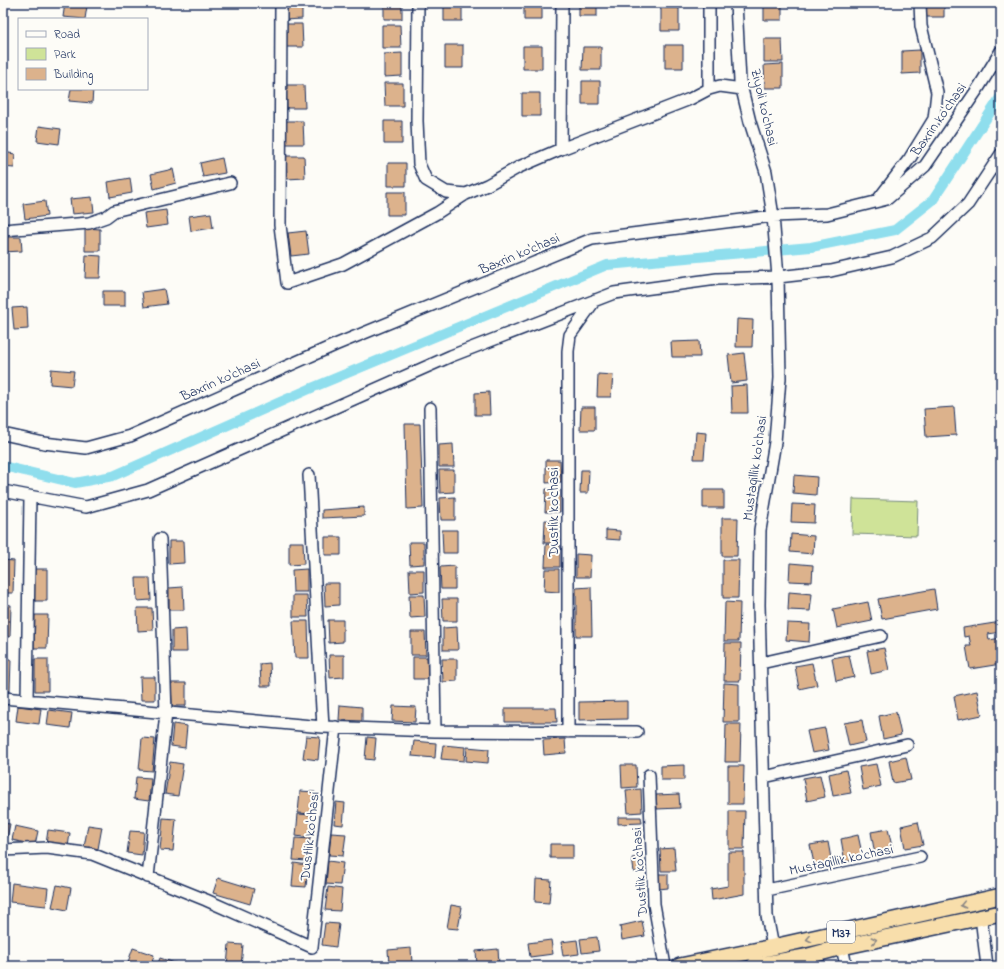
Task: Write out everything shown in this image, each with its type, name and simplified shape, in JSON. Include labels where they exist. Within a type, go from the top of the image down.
[{"type":"highway","name":"M37","points":[[680,966],[773,948],[1001,896]]},
{"type":"highway","name":"M37","points":[[754,966],[1001,913]]},
{"type":"street","points":[[280,3],[280,225],[287,283],[343,264],[400,234],[466,194],[487,185],[519,167],[561,149],[690,99],[709,89],[720,86],[742,88]]},
{"type":"street","points":[[418,3],[417,121],[419,164],[426,180],[446,192],[466,194]]},
{"type":"street","points":[[561,149],[562,3]]},
{"type":"street","points":[[709,3],[709,89]]},
{"type":"street","name":"Ziyoli ko'chasi","points":[[736,3],[740,81],[750,122],[766,172],[773,216],[778,277]]},
{"type":"street","points":[[877,201],[910,158],[934,119],[937,92],[921,26],[920,3]]},
{"type":"street","name":"Baxrin ko'chasi","points":[[3,434],[44,443],[86,448],[130,436],[335,345],[592,239],[773,216],[827,214],[887,198],[925,166],[979,87],[1001,51]]},
{"type":"street","points":[[3,491],[86,507],[148,490],[450,356],[614,293],[717,279],[778,277],[831,271],[892,257],[932,238],[968,204],[1001,154]]},
{"type":"street","points":[[3,230],[89,223],[106,217],[114,211],[230,183]]},
{"type":"street","name":"Mustaqillik ko'chasi","points":[[773,948],[768,916],[759,605],[760,530],[775,442],[780,378],[778,277]]},
{"type":"street","name":"Dustlik ko'chasi","points":[[568,732],[568,351],[570,335],[595,300]]},
{"type":"street","points":[[430,408],[435,731]]},
{"type":"street","points":[[309,475],[323,727]]},
{"type":"street","points":[[28,700],[30,497]]},
{"type":"street","points":[[3,850],[47,848],[92,854],[148,877],[166,713],[160,539]]},
{"type":"street","points":[[761,663],[881,636]]},
{"type":"street","points":[[3,698],[323,727],[435,731],[637,732]]},
{"type":"street","name":"Dustlik ko'chasi","points":[[148,877],[206,900],[312,947],[336,727]]},
{"type":"street","points":[[764,777],[907,745]]},
{"type":"street","name":"Dustlik ko'chasi","points":[[649,775],[654,904],[665,966]]},
{"type":"street","name":"Mustaqillik ko'chasi","points":[[767,890],[920,857]]},
{"type":"street","points":[[981,918],[987,966]]},
{"type":"street","points":[[842,947],[846,966]]},
{"type":"green space","points":[[853,499],[918,501],[917,536],[852,534]]},
{"type":"building","points":[[65,3],[87,6],[85,18],[63,17]]},
{"type":"building","points":[[284,3],[302,3],[302,19],[284,20]]},
{"type":"building","points":[[384,3],[402,3],[402,19],[384,19]]},
{"type":"building","points":[[444,3],[462,3],[462,21],[444,21]]},
{"type":"building","points":[[524,3],[542,3],[542,20],[524,20]]},
{"type":"building","points":[[579,3],[597,3],[597,16],[579,16]]},
{"type":"building","points":[[764,3],[782,3],[782,20],[764,20]]},
{"type":"building","points":[[926,3],[944,3],[944,17],[926,17]]},
{"type":"building","points":[[661,8],[679,8],[679,31],[661,31]]},
{"type":"building","points":[[284,24],[302,24],[303,47],[284,47]]},
{"type":"building","points":[[382,25],[400,25],[401,48],[382,48]]},
{"type":"building","points":[[764,39],[782,39],[783,62],[764,62]]},
{"type":"building","points":[[445,45],[463,45],[463,68],[445,68]]},
{"type":"building","points":[[665,45],[683,45],[683,68],[665,68]]},
{"type":"building","points":[[523,46],[542,46],[542,69],[523,69]]},
{"type":"building","points":[[583,47],[601,47],[601,70],[582,70]]},
{"type":"building","points":[[920,50],[920,73],[902,74],[902,51]]},
{"type":"building","points":[[402,53],[402,76],[384,77],[384,54]]},
{"type":"building","points":[[783,64],[783,88],[765,88],[764,65]]},
{"type":"building","points":[[582,81],[600,81],[600,104],[582,104]]},
{"type":"building","points":[[384,83],[403,83],[403,106],[385,106]]},
{"type":"building","points":[[286,85],[304,85],[305,108],[287,108]]},
{"type":"building","points":[[71,90],[93,90],[92,103],[69,101]]},
{"type":"building","points":[[522,93],[540,93],[540,116],[522,116]]},
{"type":"building","points":[[285,121],[303,121],[304,144],[286,144]]},
{"type":"building","points":[[384,121],[402,121],[402,144],[384,144]]},
{"type":"building","points":[[39,126],[61,129],[59,144],[37,141]]},
{"type":"building","points":[[3,152],[15,154],[14,168],[3,167]]},
{"type":"building","points":[[286,156],[304,156],[305,178],[287,179]]},
{"type":"building","points":[[222,158],[225,173],[203,177],[200,163]]},
{"type":"building","points":[[388,163],[406,163],[406,186],[388,186]]},
{"type":"building","points":[[173,169],[176,183],[154,189],[151,174]]},
{"type":"building","points":[[130,178],[132,193],[110,197],[108,182]]},
{"type":"building","points":[[387,192],[405,192],[405,215],[387,215]]},
{"type":"building","points":[[92,197],[94,212],[72,214],[70,199]]},
{"type":"building","points":[[45,201],[47,216],[25,219],[23,204]]},
{"type":"building","points":[[166,210],[168,225],[146,228],[144,213]]},
{"type":"building","points":[[211,213],[213,228],[191,231],[189,216]]},
{"type":"building","points":[[85,228],[100,229],[100,251],[85,251]]},
{"type":"building","points":[[306,231],[309,254],[291,256],[288,233]]},
{"type":"building","points":[[3,237],[21,237],[22,251],[3,252]]},
{"type":"building","points":[[86,255],[101,256],[100,278],[85,278]]},
{"type":"building","points":[[164,289],[167,304],[144,307],[142,292]]},
{"type":"building","points":[[103,291],[125,291],[125,306],[103,306]]},
{"type":"building","points":[[27,307],[28,329],[14,330],[12,308]]},
{"type":"building","points":[[737,319],[753,320],[752,347],[736,347]]},
{"type":"building","points":[[699,341],[700,357],[672,357],[671,342]]},
{"type":"building","points":[[744,353],[747,381],[731,383],[728,355]]},
{"type":"building","points":[[51,369],[74,371],[72,386],[50,384]]},
{"type":"building","points":[[598,374],[613,375],[611,397],[597,397]]},
{"type":"building","points":[[747,385],[748,413],[732,413],[731,386]]},
{"type":"building","points":[[489,392],[490,415],[475,415],[475,393]]},
{"type":"building","points":[[581,407],[595,407],[595,430],[580,430]]},
{"type":"building","points":[[954,407],[956,435],[926,437],[924,409]]},
{"type":"building","points":[[405,424],[420,424],[423,508],[407,509]]},
{"type":"building","points":[[696,432],[706,433],[704,459],[694,459]]},
{"type":"building","points":[[453,444],[454,467],[439,467],[439,445]]},
{"type":"building","points":[[546,460],[560,460],[561,482],[546,483]]},
{"type":"building","points":[[439,470],[454,470],[454,492],[440,493]]},
{"type":"building","points":[[581,470],[589,470],[588,493],[580,493]]},
{"type":"building","points":[[794,475],[817,477],[816,495],[793,493]]},
{"type":"building","points":[[546,489],[560,490],[560,512],[545,512]]},
{"type":"building","points":[[703,490],[724,490],[724,508],[703,508]]},
{"type":"building","points":[[455,497],[455,520],[441,520],[440,498]]},
{"type":"building","points":[[792,504],[815,505],[814,523],[791,522]]},
{"type":"building","points":[[364,507],[364,516],[322,518],[322,510]]},
{"type":"building","points":[[722,518],[738,518],[737,556],[722,556]]},
{"type":"building","points":[[545,520],[559,521],[559,543],[544,543]]},
{"type":"building","points":[[442,530],[457,530],[457,553],[443,553]]},
{"type":"building","points":[[606,530],[620,531],[620,540],[606,539]]},
{"type":"building","points":[[791,534],[814,536],[813,554],[790,552]]},
{"type":"building","points":[[325,537],[341,537],[341,555],[325,555]]},
{"type":"building","points":[[169,541],[183,541],[184,563],[169,564]]},
{"type":"building","points":[[289,542],[303,542],[304,564],[289,565]]},
{"type":"building","points":[[409,542],[424,542],[424,564],[410,565]]},
{"type":"building","points":[[546,544],[560,545],[560,567],[545,567]]},
{"type":"building","points":[[576,554],[591,555],[590,577],[576,577]]},
{"type":"building","points":[[3,560],[14,561],[13,593],[3,593]]},
{"type":"building","points":[[723,560],[739,560],[738,598],[723,598]]},
{"type":"building","points":[[790,563],[813,565],[812,582],[789,581]]},
{"type":"building","points":[[455,566],[455,589],[441,589],[440,567]]},
{"type":"building","points":[[34,569],[47,569],[47,601],[34,601]]},
{"type":"building","points":[[307,569],[307,592],[293,592],[292,570]]},
{"type":"building","points":[[545,569],[559,569],[559,592],[544,591]]},
{"type":"building","points":[[409,570],[424,570],[424,592],[410,593]]},
{"type":"building","points":[[136,578],[150,578],[151,600],[137,601]]},
{"type":"building","points":[[324,583],[339,583],[339,605],[325,606]]},
{"type":"building","points":[[183,587],[184,610],[169,610],[169,588]]},
{"type":"building","points":[[591,587],[592,636],[576,636],[576,588]]},
{"type":"building","points":[[934,589],[937,609],[882,619],[878,599]]},
{"type":"building","points":[[789,592],[812,594],[810,611],[788,610]]},
{"type":"building","points":[[293,595],[307,595],[308,617],[293,617]]},
{"type":"building","points":[[409,595],[424,595],[425,617],[410,618]]},
{"type":"building","points":[[442,599],[457,599],[457,621],[443,621]]},
{"type":"building","points":[[725,602],[740,603],[739,641],[724,641]]},
{"type":"building","points":[[868,602],[872,621],[837,628],[833,609]]},
{"type":"building","points":[[3,604],[11,605],[10,637],[3,637]]},
{"type":"building","points":[[137,608],[152,608],[153,630],[138,631]]},
{"type":"building","points":[[35,615],[48,615],[47,648],[34,648]]},
{"type":"building","points":[[328,620],[343,620],[343,642],[329,643]]},
{"type":"building","points":[[293,621],[308,621],[309,658],[295,658]]},
{"type":"building","points":[[1001,622],[1001,632],[988,634],[989,640],[1001,638],[1001,664],[970,669],[966,646],[971,646],[969,636],[964,637],[963,628]]},
{"type":"building","points":[[787,623],[810,624],[809,642],[786,640]]},
{"type":"building","points":[[457,627],[458,650],[443,650],[443,628]]},
{"type":"building","points":[[186,629],[187,652],[172,652],[172,630]]},
{"type":"building","points":[[411,632],[425,632],[426,655],[411,655]]},
{"type":"building","points":[[725,643],[741,643],[740,681],[724,681]]},
{"type":"building","points":[[884,648],[889,670],[871,674],[867,651]]},
{"type":"building","points":[[329,655],[344,655],[344,677],[330,678]]},
{"type":"building","points":[[849,655],[854,677],[836,681],[832,658]]},
{"type":"building","points":[[413,657],[427,657],[428,679],[413,679]]},
{"type":"building","points":[[3,659],[11,659],[10,691],[3,691]]},
{"type":"building","points":[[35,659],[48,659],[48,691],[35,691]]},
{"type":"building","points":[[442,659],[457,659],[457,681],[443,682]]},
{"type":"building","points":[[270,663],[271,686],[261,686],[260,664]]},
{"type":"building","points":[[812,663],[817,685],[799,689],[795,666]]},
{"type":"building","points":[[140,677],[155,677],[155,700],[141,700]]},
{"type":"building","points":[[171,683],[186,683],[186,706],[172,706]]},
{"type":"building","points":[[724,683],[739,684],[739,722],[723,722]]},
{"type":"building","points":[[977,691],[982,715],[958,720],[954,696]]},
{"type":"building","points":[[627,701],[627,719],[579,720],[579,702]]},
{"type":"building","points":[[340,705],[362,707],[362,721],[339,720]]},
{"type":"building","points":[[18,706],[41,709],[39,724],[16,721]]},
{"type":"building","points":[[393,706],[416,707],[415,722],[392,721]]},
{"type":"building","points":[[505,708],[556,708],[557,722],[505,722]]},
{"type":"building","points":[[49,710],[72,713],[70,728],[47,725]]},
{"type":"building","points":[[896,712],[901,735],[883,739],[879,716]]},
{"type":"building","points":[[862,720],[866,742],[849,746],[844,723]]},
{"type":"building","points":[[173,724],[187,726],[185,748],[171,746]]},
{"type":"building","points":[[726,724],[741,724],[740,762],[725,762]]},
{"type":"building","points":[[825,728],[829,750],[812,753],[807,731]]},
{"type":"building","points":[[306,736],[320,737],[318,760],[303,758]]},
{"type":"building","points":[[367,737],[376,738],[374,760],[365,759]]},
{"type":"building","points":[[142,738],[155,739],[152,771],[139,770]]},
{"type":"building","points":[[565,739],[566,753],[544,755],[543,740]]},
{"type":"building","points":[[414,741],[436,743],[435,758],[412,756]]},
{"type":"building","points":[[443,745],[465,747],[464,761],[441,759]]},
{"type":"building","points":[[467,747],[489,749],[488,763],[466,761]]},
{"type":"building","points":[[906,757],[911,780],[893,783],[889,761]]},
{"type":"building","points":[[170,762],[183,764],[178,796],[165,794]]},
{"type":"building","points":[[876,764],[881,786],[863,790],[859,767]]},
{"type":"building","points":[[621,765],[636,765],[637,787],[622,788]]},
{"type":"building","points":[[684,765],[684,780],[661,780],[661,766]]},
{"type":"building","points":[[728,766],[744,766],[743,804],[728,804]]},
{"type":"building","points":[[846,770],[851,793],[833,796],[829,774]]},
{"type":"building","points":[[820,775],[825,797],[807,801],[803,778]]},
{"type":"building","points":[[136,777],[151,778],[149,801],[134,799]]},
{"type":"building","points":[[641,789],[642,812],[628,813],[626,790]]},
{"type":"building","points":[[300,791],[315,792],[312,814],[298,813]]},
{"type":"building","points":[[679,794],[680,808],[657,809],[656,795]]},
{"type":"building","points":[[336,802],[345,803],[343,825],[334,824]]},
{"type":"building","points":[[729,811],[745,811],[744,849],[729,849]]},
{"type":"building","points":[[298,814],[313,815],[310,838],[296,836]]},
{"type":"building","points":[[618,817],[641,817],[642,823],[618,824]]},
{"type":"building","points":[[163,818],[176,819],[173,851],[160,850]]},
{"type":"building","points":[[918,822],[923,845],[905,848],[901,826]]},
{"type":"building","points":[[3,823],[10,824],[7,838],[3,838]]},
{"type":"building","points":[[88,825],[102,827],[98,849],[84,847]]},
{"type":"building","points":[[15,826],[38,831],[35,845],[12,840]]},
{"type":"building","points":[[888,829],[893,851],[875,855],[871,832]]},
{"type":"building","points":[[48,830],[70,833],[68,847],[46,844]]},
{"type":"building","points":[[130,831],[144,832],[142,855],[127,853]]},
{"type":"building","points":[[331,833],[346,834],[343,856],[329,855]]},
{"type":"building","points":[[858,835],[863,858],[845,862],[841,839]]},
{"type":"building","points":[[295,838],[310,839],[307,861],[293,860]]},
{"type":"building","points":[[828,842],[832,864],[815,868],[810,845]]},
{"type":"building","points":[[550,844],[573,844],[573,858],[550,858]]},
{"type":"building","points":[[674,848],[676,871],[661,871],[660,849]]},
{"type":"building","points":[[728,852],[744,852],[744,894],[712,900],[711,889],[728,886]]},
{"type":"building","points":[[642,857],[643,871],[634,872],[632,858]]},
{"type":"building","points":[[328,861],[343,863],[340,885],[326,884]]},
{"type":"building","points":[[294,863],[308,865],[306,887],[292,886]]},
{"type":"building","points":[[658,874],[668,874],[668,888],[659,889]]},
{"type":"building","points":[[218,878],[254,889],[250,904],[213,893]]},
{"type":"building","points":[[536,879],[551,880],[549,903],[535,902]]},
{"type":"building","points":[[12,883],[48,888],[46,906],[10,902]]},
{"type":"building","points":[[57,885],[71,888],[67,910],[52,907]]},
{"type":"building","points":[[328,887],[342,889],[340,911],[325,910]]},
{"type":"building","points":[[451,905],[462,907],[458,929],[447,928]]},
{"type":"building","points":[[642,921],[645,936],[622,940],[620,926]]},
{"type":"building","points":[[325,923],[339,924],[336,947],[322,945]]},
{"type":"building","points":[[597,937],[599,951],[582,953],[580,939]]},
{"type":"building","points":[[551,940],[553,954],[530,957],[528,943]]},
{"type":"building","points":[[577,940],[579,954],[563,956],[561,942]]},
{"type":"building","points":[[229,944],[243,945],[241,966],[227,966]]},
{"type":"building","points":[[133,948],[154,955],[151,966],[142,966],[128,962]]},
{"type":"building","points":[[411,948],[412,963],[389,964],[388,950]]},
{"type":"building","points":[[498,949],[499,964],[477,965],[476,951]]},
{"type":"building","points":[[160,958],[181,965],[181,966],[157,966]]},
{"type":"waterway","points":[[3,466],[75,483],[113,476],[314,387],[607,265],[811,247],[895,230],[933,200],[1001,96]]}]
